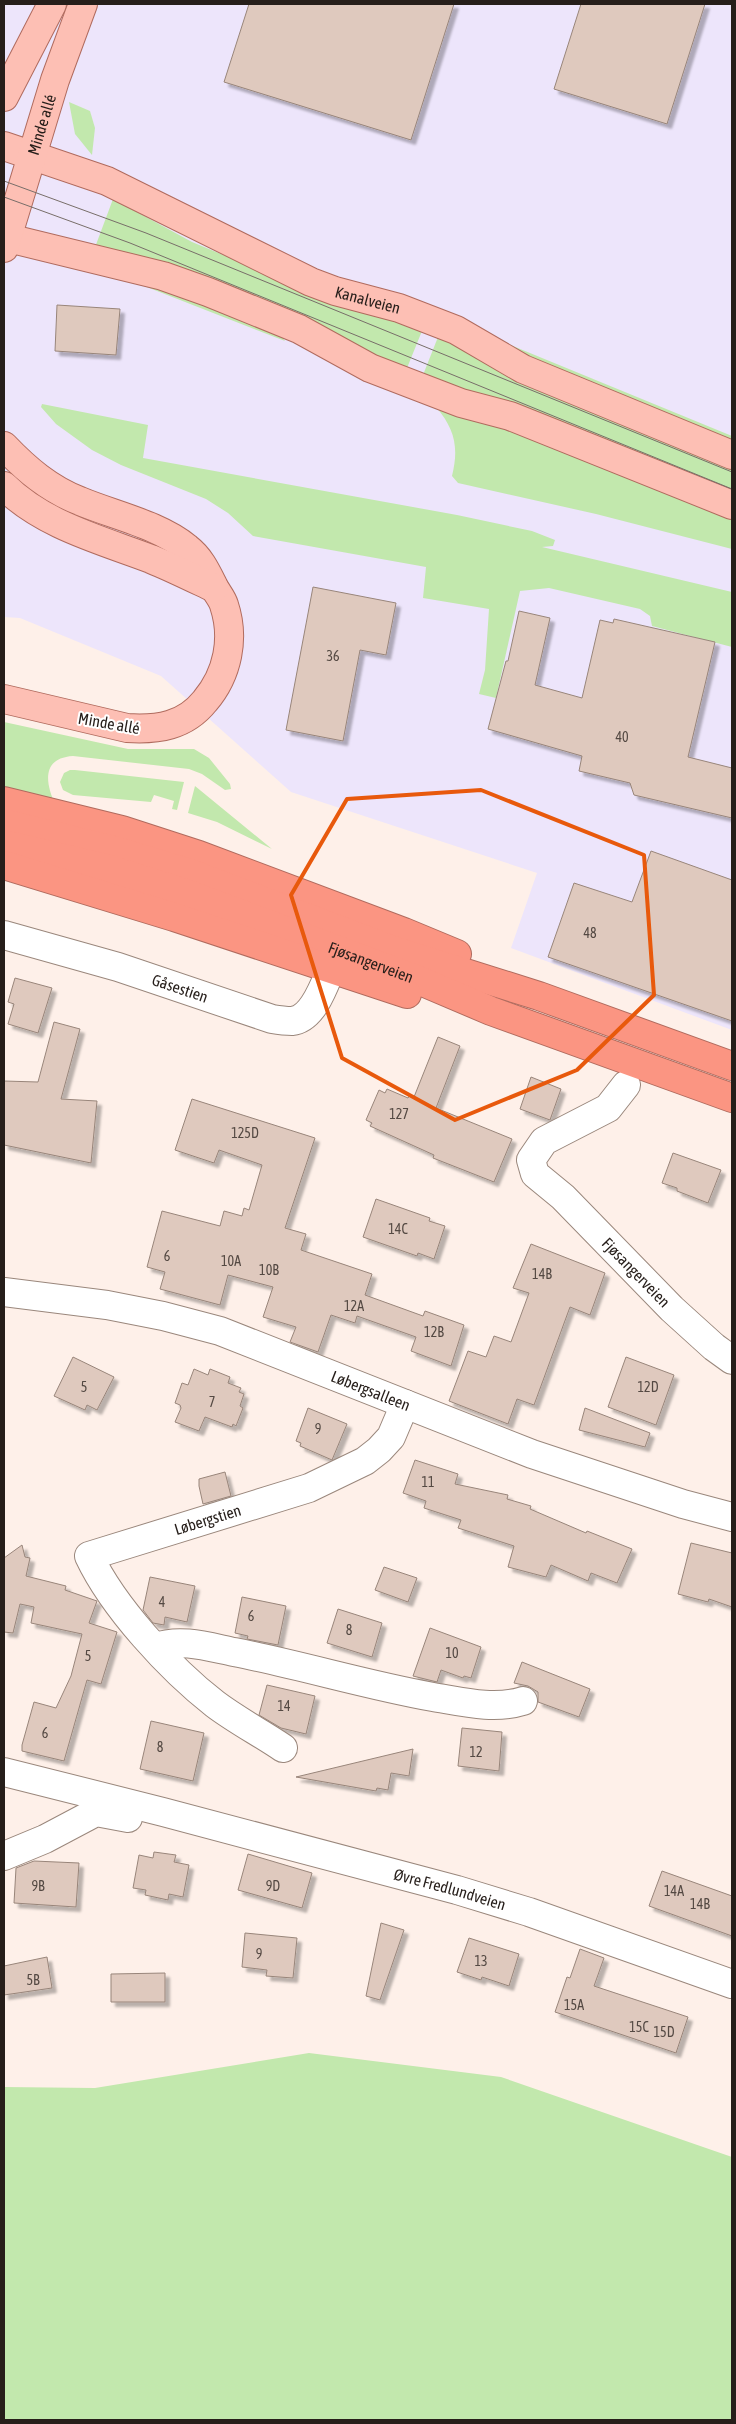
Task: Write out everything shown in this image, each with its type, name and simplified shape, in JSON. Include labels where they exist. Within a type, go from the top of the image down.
[{"type":"highway","points":[[4,801],[122,830],[208,859],[404,932],[469,959],[538,996]]},
{"type":"highway","name":"Fjøsangerveien","points":[[4,823],[114,850],[193,874],[396,951],[538,996],[732,1066]]},
{"type":"highway","name":"Fjøsangerveien","points":[[4,844],[110,869],[186,893],[411,977],[491,1011],[732,1098]]},
{"type":"highway","points":[[4,865],[174,917],[406,994],[491,1011]]},
{"type":"main road","points":[[4,97],[52,4]]},
{"type":"main road","name":"Minde allé","points":[[5,241],[34,155],[55,80],[83,4]]},
{"type":"main road","name":"Kanalveien","points":[[4,146],[92,174],[130,191],[184,220],[311,282],[399,308],[456,330],[511,363],[537,375],[732,455]]},
{"type":"main road","points":[[5,241],[163,276],[208,292],[299,329],[370,368],[461,403],[510,416],[732,505]]},
{"type":"main road","name":"Minde allé","points":[[4,446],[48,486],[78,501],[163,533],[187,548],[202,564],[214,588],[224,602],[230,627],[229,648],[223,673],[212,692],[186,719],[167,726],[148,729],[127,728],[4,699]]},
{"type":"main road","points":[[4,486],[38,512],[68,528],[177,570],[214,588]]},
{"type":"street","name":"Gåsestien","points":[[4,935],[118,967],[272,1019],[293,1021],[303,1016],[315,1003],[330,969]]},
{"type":"street","name":"Fjøsangerveien","points":[[626,1085],[608,1108],[544,1141],[531,1160],[535,1174],[563,1197],[672,1308],[714,1347],[732,1360]]},
{"type":"street","name":"Løbergsalleen","points":[[4,1292],[107,1305],[163,1316],[220,1331],[532,1454],[683,1504],[732,1518]]},
{"type":"street","name":"Løbergstien","points":[[283,1748],[218,1706],[197,1689],[156,1647],[113,1598],[98,1575],[89,1556],[176,1527],[263,1503],[325,1480],[365,1461],[391,1437],[404,1404]]},
{"type":"street","points":[[156,1647],[178,1642],[212,1647],[403,1691],[480,1704],[498,1705],[523,1701]]},
{"type":"street","name":"Øvre Fredlundveien","points":[[4,1772],[457,1890],[529,1912],[732,1984]]},
{"type":"street","points":[[4,1856],[44,1839],[96,1812],[150,1821],[163,1812]]},
{"type":"highlighted area","points":[[481,790],[644,855],[654,995],[577,1070],[455,1120],[342,1058],[291,895],[347,799]]},
{"type":"shaded area","points":[[4,4],[732,4],[732,1030],[511,948],[537,873],[291,792],[161,676],[20,618],[4,617]]},
{"type":"green space","points":[[69,102],[90,111],[95,128],[92,155],[75,134]]},
{"type":"green space","points":[[113,199],[192,242],[320,295],[424,326],[405,373],[94,250]]},
{"type":"green space","points":[[136,278],[282,337],[285,341],[134,282]]},
{"type":"green space","points":[[440,332],[732,463],[732,498],[421,380]]},
{"type":"green space","points":[[486,335],[732,436],[732,446],[533,365]]},
{"type":"green space","points":[[42,404],[148,425],[143,458],[457,515],[532,531],[555,540],[553,546],[542,547],[732,592],[732,647],[652,626],[650,616],[640,609],[549,588],[520,591],[496,698],[479,694],[485,670],[489,609],[423,598],[426,567],[253,536],[228,513],[206,499],[121,465],[92,450],[56,424],[41,407]]},
{"type":"green space","points":[[436,407],[511,424],[732,514],[732,549],[596,514],[458,483],[452,476],[455,456],[454,439],[448,423]]},
{"type":"green space","points":[[4,722],[128,749],[194,749],[209,758],[230,784],[231,789],[225,790],[202,774],[189,769],[73,756],[56,761],[51,766],[48,780],[55,804],[4,792]]},
{"type":"green space","points":[[70,770],[184,782],[177,810],[172,809],[174,801],[154,795],[151,802],[73,795],[63,790],[60,782],[64,773]]},
{"type":"green space","points":[[195,786],[272,849],[217,822],[188,813]]},
{"type":"green space","points":[[309,2053],[501,2077],[732,2157],[732,2420],[4,2420],[4,2087],[95,2088]]},
{"type":"building","points":[[249,4],[454,4],[411,140],[224,82]]},
{"type":"building","points":[[581,4],[705,4],[667,124],[554,89]]},
{"type":"building","points":[[57,305],[120,309],[116,355],[55,351]]},
{"type":"building","points":[[313,587],[396,603],[386,655],[360,650],[343,741],[286,730]]},
{"type":"building","points":[[519,611],[550,618],[535,685],[582,698],[600,620],[613,623],[614,619],[715,642],[688,757],[732,768],[732,818],[634,795],[630,783],[579,771],[582,756],[488,729],[506,661],[508,661]]},
{"type":"building","points":[[651,851],[732,880],[732,1021],[548,957],[574,883],[632,902]]},
{"type":"building","points":[[15,978],[52,988],[38,1033],[8,1024],[14,1004],[8,1002]]},
{"type":"building","points":[[54,1022],[80,1029],[61,1099],[97,1101],[91,1163],[4,1145],[4,1081],[38,1082]]},
{"type":"building","points":[[438,1037],[460,1046],[436,1108],[512,1139],[494,1182],[433,1158],[434,1155],[370,1126],[372,1123],[366,1120],[379,1090],[385,1093],[387,1089],[408,1098],[410,1095],[414,1097]]},
{"type":"building","points":[[531,1077],[561,1089],[550,1120],[520,1109]]},
{"type":"building","points":[[192,1099],[315,1138],[285,1228],[306,1234],[301,1250],[372,1274],[365,1295],[423,1316],[425,1311],[464,1325],[451,1366],[411,1351],[416,1337],[357,1316],[355,1323],[331,1315],[318,1352],[290,1342],[296,1327],[263,1317],[273,1287],[228,1275],[220,1305],[160,1289],[165,1272],[147,1267],[162,1211],[220,1226],[224,1211],[242,1216],[244,1208],[249,1210],[262,1165],[219,1150],[214,1163],[175,1150]]},
{"type":"building","points":[[673,1153],[721,1170],[708,1203],[662,1183]]},
{"type":"building","points":[[376,1199],[430,1218],[429,1221],[445,1226],[434,1259],[418,1253],[417,1256],[363,1237]]},
{"type":"building","points":[[531,1244],[605,1273],[590,1315],[570,1307],[534,1405],[517,1399],[508,1424],[449,1401],[468,1351],[486,1357],[494,1336],[511,1342],[529,1293],[513,1288]]},
{"type":"building","points":[[73,1357],[114,1377],[97,1410],[87,1405],[85,1410],[54,1396]]},
{"type":"building","points":[[626,1357],[674,1375],[656,1425],[608,1407]]},
{"type":"building","points":[[194,1369],[208,1375],[210,1369],[230,1377],[228,1383],[241,1388],[239,1392],[244,1394],[240,1406],[243,1408],[236,1426],[233,1424],[232,1427],[205,1417],[199,1431],[175,1422],[181,1408],[180,1405],[175,1403],[182,1383],[188,1385]]},
{"type":"building","points":[[308,1408],[347,1424],[332,1460],[300,1446],[301,1443],[296,1441]]},
{"type":"building","points":[[585,1408],[650,1433],[645,1447],[579,1430]]},
{"type":"building","points":[[415,1460],[458,1474],[455,1484],[508,1495],[507,1499],[531,1506],[530,1509],[586,1533],[587,1531],[632,1549],[617,1583],[591,1573],[588,1581],[551,1565],[546,1577],[508,1567],[514,1546],[458,1528],[461,1520],[424,1508],[426,1501],[403,1493]]},
{"type":"building","points":[[225,1472],[231,1496],[203,1504],[199,1479]]},
{"type":"building","points":[[691,1543],[732,1553],[732,1607],[709,1599],[708,1602],[678,1594]]},
{"type":"building","points":[[22,1545],[25,1557],[30,1558],[26,1576],[66,1586],[65,1590],[97,1601],[89,1623],[117,1632],[101,1684],[87,1680],[64,1761],[22,1751],[22,1745],[34,1702],[56,1708],[71,1676],[82,1634],[31,1623],[34,1607],[20,1604],[13,1633],[4,1632],[4,1558]]},
{"type":"building","points":[[384,1567],[417,1578],[408,1602],[375,1590]]},
{"type":"building","points":[[150,1577],[195,1586],[187,1622],[165,1617],[164,1625],[153,1623],[143,1610]]},
{"type":"building","points":[[242,1597],[286,1606],[278,1645],[247,1639],[248,1636],[235,1633]]},
{"type":"building","points":[[338,1609],[382,1623],[372,1657],[327,1643]]},
{"type":"building","points":[[430,1628],[481,1647],[471,1678],[464,1676],[463,1678],[441,1670],[437,1682],[413,1676]]},
{"type":"building","points":[[522,1662],[590,1689],[579,1717],[538,1702],[538,1692],[528,1686],[514,1683]]},
{"type":"building","points":[[267,1685],[315,1696],[306,1734],[281,1728],[259,1715]]},
{"type":"building","points":[[151,1721],[204,1733],[193,1781],[140,1769]]},
{"type":"building","points":[[462,1728],[502,1732],[499,1771],[458,1766]]},
{"type":"building","points":[[413,1749],[409,1776],[391,1773],[388,1790],[377,1788],[376,1791],[296,1777]]},
{"type":"building","points":[[154,1852],[176,1855],[174,1862],[189,1865],[183,1897],[169,1894],[168,1900],[145,1895],[146,1890],[133,1888],[139,1855],[153,1858]]},
{"type":"building","points":[[248,1854],[312,1873],[302,1908],[238,1890]]},
{"type":"building","points":[[34,1861],[79,1863],[76,1907],[14,1903],[16,1868]]},
{"type":"building","points":[[662,1871],[732,1896],[732,1936],[649,1906]]},
{"type":"building","points":[[381,1923],[404,1930],[380,2000],[366,1996]]},
{"type":"building","points":[[245,1933],[297,1938],[293,1978],[266,1976],[267,1970],[242,1967]]},
{"type":"building","points":[[469,1938],[519,1954],[509,1986],[482,1977],[481,1980],[457,1972]]},
{"type":"building","points":[[580,1949],[604,1958],[594,1986],[688,2017],[676,2053],[555,2012],[567,1977],[570,1978]]},
{"type":"building","points":[[47,1957],[52,1988],[4,1995],[4,1966]]},
{"type":"building","points":[[165,1973],[165,2002],[111,2002],[111,1974]]},
{"type":"tram line","points":[[4,181],[146,233],[732,472]]},
{"type":"tram line","points":[[4,197],[130,243],[732,489]]}]
